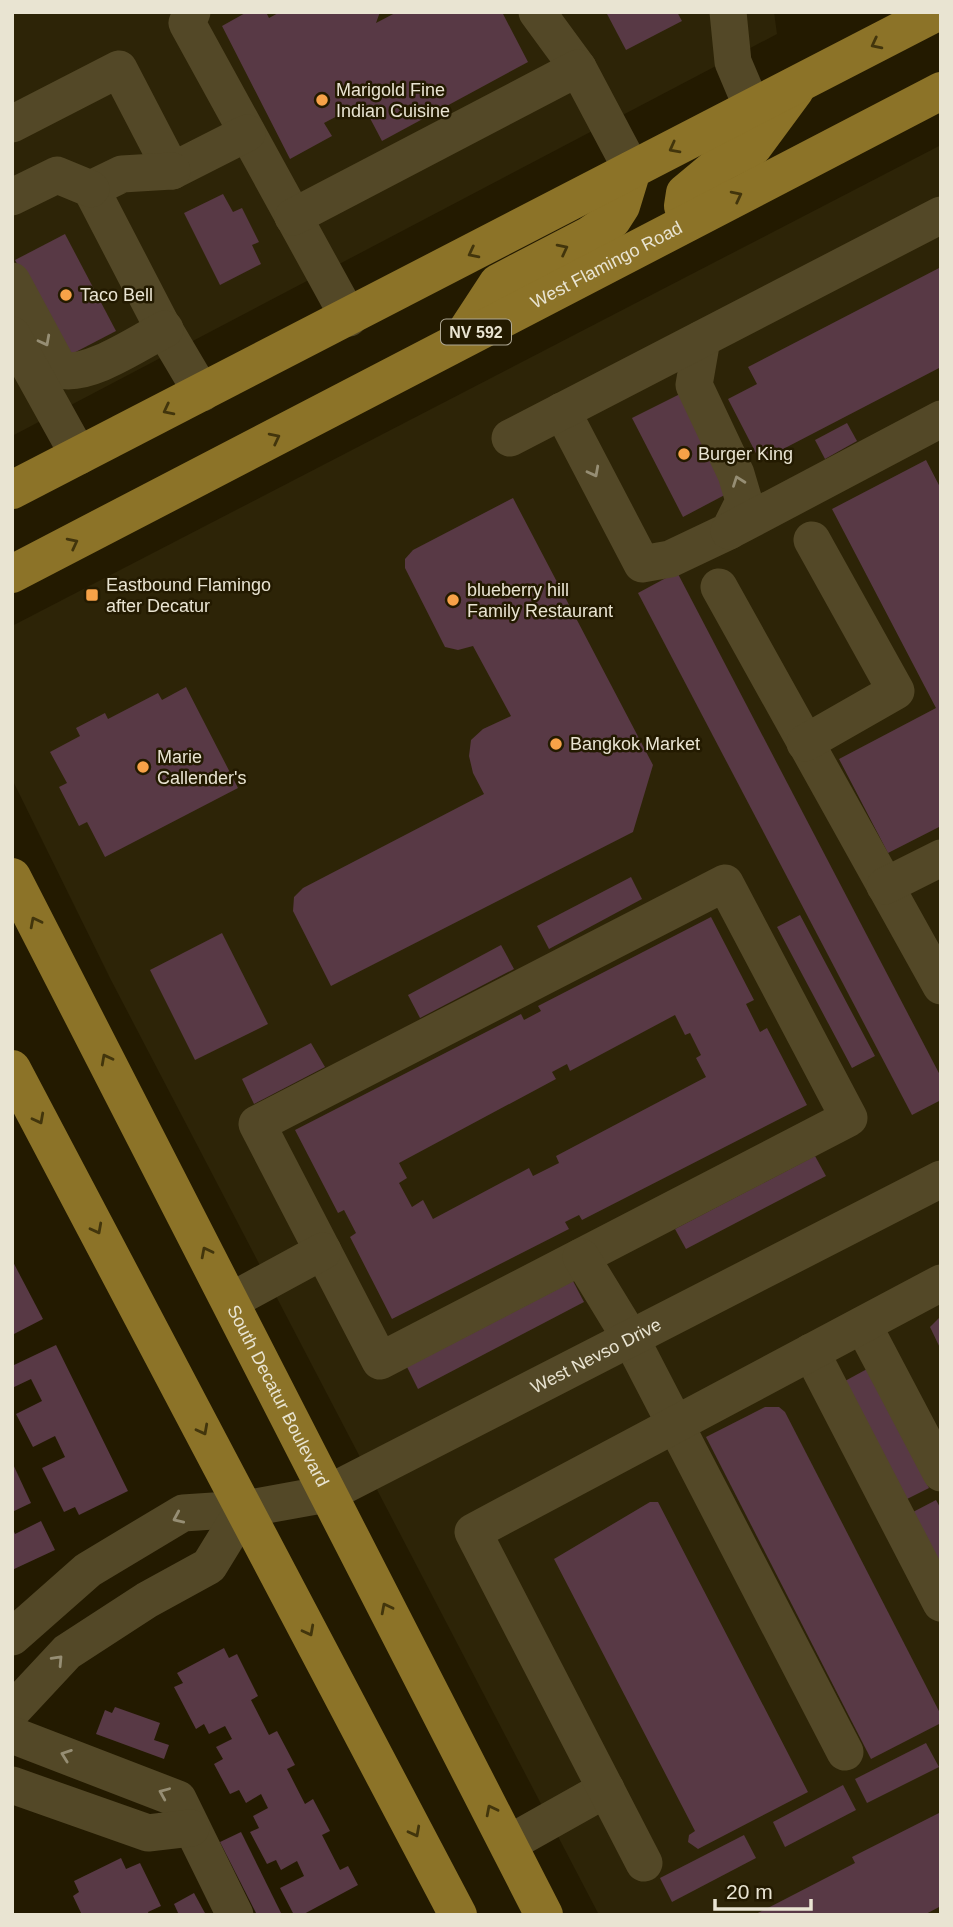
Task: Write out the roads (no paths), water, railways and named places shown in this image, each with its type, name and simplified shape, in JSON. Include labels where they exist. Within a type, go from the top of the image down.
[{"type":"main road","points":[[12,490],[937,12]]},
{"type":"main road","points":[[688,222],[683,206],[685,193],[721,163],[753,147],[801,83]]},
{"type":"main road","name":"West Flamingo Road","points":[[12,574],[688,222],[937,101]]},
{"type":"main road","points":[[461,340],[498,283],[612,220],[621,206],[632,170]]},
{"type":"main road","name":"South Decatur Boulevard","points":[[12,877],[544,1915]]},
{"type":"main road","points":[[12,1069],[458,1915]]},
{"type":"street","points":[[537,12],[578,68],[632,170]]},
{"type":"street","points":[[728,12],[733,62],[752,107]]},
{"type":"street","points":[[187,16],[247,133],[349,317]]},
{"type":"street","points":[[293,217],[578,68]]},
{"type":"street","points":[[12,124],[119,69],[172,171]]},
{"type":"street","points":[[91,189],[122,174],[172,171],[247,133]]},
{"type":"street","points":[[12,197],[57,175],[91,189],[164,329],[202,393]]},
{"type":"street","points":[[510,438],[941,215]]},
{"type":"street","points":[[12,281],[61,370],[73,374],[164,329]]},
{"type":"street","points":[[12,335],[79,456]]},
{"type":"street","points":[[702,339],[694,385],[736,474],[744,501],[729,531]]},
{"type":"street","points":[[562,411],[642,564],[670,559],[729,531],[941,419]]},
{"type":"street","points":[[805,743],[896,691],[812,540]]},
{"type":"street","points":[[719,587],[941,986]]},
{"type":"street","points":[[886,886],[941,858]]},
{"type":"street","points":[[724,883],[849,1118],[581,1257],[380,1361],[257,1124],[724,883]]},
{"type":"street","name":"West Nevso Drive","points":[[12,1637],[88,1570],[183,1513],[244,1509],[327,1494],[941,1179]]},
{"type":"street","points":[[231,1301],[323,1251]]},
{"type":"street","points":[[581,1257],[631,1339],[845,1752]]},
{"type":"street","points":[[644,1863],[473,1532],[941,1283]]},
{"type":"street","points":[[863,1325],[941,1473]]},
{"type":"street","points":[[811,1352],[941,1603]]},
{"type":"street","points":[[12,1711],[66,1651],[147,1600],[209,1566],[244,1509]]},
{"type":"street","points":[[12,1735],[178,1799],[235,1915]]},
{"type":"street","points":[[12,1785],[148,1832],[191,1828]]},
{"type":"street","points":[[508,1844],[606,1789]]},
{"type":"place","name":"Marigold Fine Indian Cuisine","points":[[322,100]]},
{"type":"place","name":"Taco Bell","points":[[66,295]]},
{"type":"place","name":"Burger King","points":[[684,454]]},
{"type":"place","name":"Eastbound Flamingo after Decatur","points":[[92,595]]},
{"type":"place","name":"blueberry hill Family Restaurant","points":[[453,600]]},
{"type":"place","name":"Bangkok Market","points":[[556,744]]},
{"type":"place","name":"Marie Callender's","points":[[143,767]]}]
